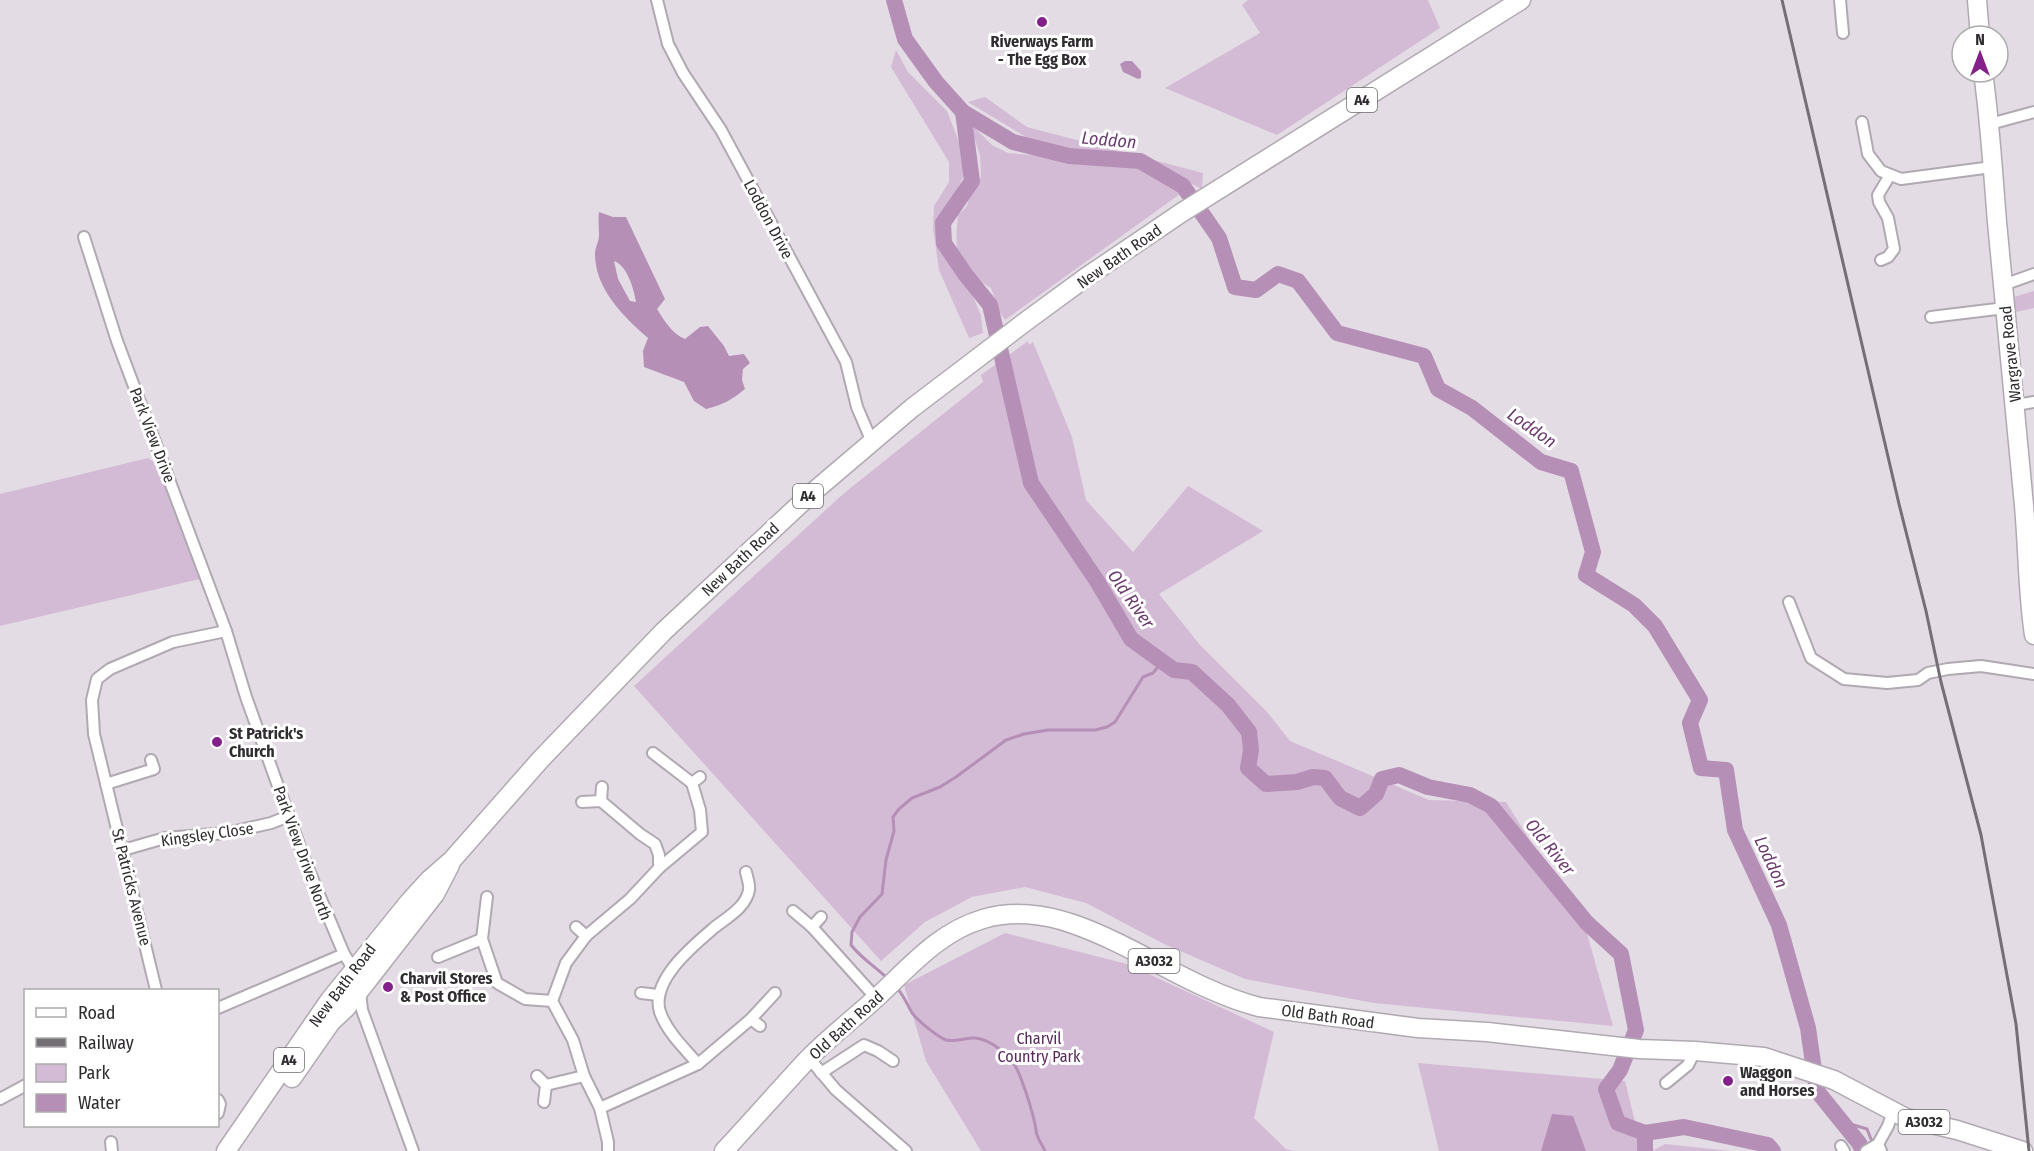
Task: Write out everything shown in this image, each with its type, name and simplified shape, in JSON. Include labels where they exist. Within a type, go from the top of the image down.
[{"type":"main road","name":"New Bath Road","points":[[226,1151],[329,1001],[348,962],[422,887],[452,861],[541,759],[664,631],[774,527],[872,442],[1024,322],[1203,198],[1521,0]]},
{"type":"main road","points":[[1977,0],[1979,24]]},
{"type":"main road","name":"Wargrave Road","points":[[1985,84],[2005,308],[2029,507],[2028,594],[2034,635]]},
{"type":"main road","name":"New Bath Road","points":[[241,1151],[332,1022],[354,1009],[360,988],[435,894],[447,875],[452,861]]},
{"type":"main road","name":"Old Bath Road","points":[[724,1151],[809,1058],[926,951],[952,932],[983,919],[1006,915],[1030,915],[1071,923],[1114,940],[1209,989],[1259,1007],[1418,1028],[1487,1032],[1639,1049],[1764,1057],[1834,1080],[1906,1118],[1957,1130],[2021,1150]]},
{"type":"street","name":"Loddon Drive","points":[[657,0],[668,44],[682,73],[721,130],[846,362],[857,407],[872,442]]},
{"type":"street","points":[[1840,0],[1843,28],[1855,23]]},
{"type":"street","points":[[1990,124],[2034,112]]},
{"type":"street","points":[[1862,122],[1868,154],[1881,171],[1901,179],[1992,167]]},
{"type":"street","points":[[1881,260],[1888,257],[1893,249],[1888,218],[1879,202],[1878,195],[1890,175]]},
{"type":"street","name":"Park View Drive","points":[[84,237],[117,341],[226,631]]},
{"type":"street","points":[[2003,285],[2034,274]]},
{"type":"street","points":[[1931,317],[2005,308]]},
{"type":"street","points":[[2016,405],[2034,402]]},
{"type":"street","points":[[1789,602],[1811,658],[1844,679],[1887,683],[1918,680],[1928,674],[1948,669],[1980,666],[2034,674]]},
{"type":"street","name":"St Patricks Avenue","points":[[156,989],[94,734],[92,700],[97,679],[110,669],[173,642],[226,631]]},
{"type":"street","name":"Park View Drive North","points":[[226,631],[246,697],[305,861],[348,962],[356,972],[360,988]]},
{"type":"street","points":[[608,1151],[600,1108],[584,1076],[573,1040],[552,1001],[566,963],[586,936],[630,899],[659,868],[702,832],[696,780],[653,753]]},
{"type":"street","points":[[106,784],[154,769]]},
{"type":"street","points":[[601,801],[602,787]]},
{"type":"street","points":[[582,802],[601,801],[655,844],[659,855],[659,868]]},
{"type":"street","name":"Kingsley Close","points":[[123,850],[165,838],[227,833],[271,823],[289,816]]},
{"type":"street","points":[[698,1064],[667,1027],[659,1010],[658,995],[666,977],[692,946],[719,932],[742,905],[749,889],[746,872]]},
{"type":"street","points":[[487,897],[482,939],[497,983],[525,999],[552,1001]]},
{"type":"street","points":[[793,911],[880,994]]},
{"type":"street","points":[[812,927],[820,917]]},
{"type":"street","points":[[576,927],[586,936]]},
{"type":"street","points":[[438,957],[482,939]]},
{"type":"street","points":[[219,1008],[348,962],[348,994],[332,1022]]},
{"type":"street","points":[[641,993],[658,995]]},
{"type":"street","points":[[600,1108],[698,1064],[751,1019],[775,993]]},
{"type":"street","points":[[354,1009],[413,1151]]},
{"type":"street","points":[[751,1019],[760,1026]]},
{"type":"street","points":[[821,1073],[864,1045],[878,1051],[893,1062]]},
{"type":"street","points":[[1666,1083],[1688,1065],[1695,1051]]},
{"type":"street","points":[[809,1058],[843,1096],[906,1151]]},
{"type":"street","points":[[537,1076],[546,1085]]},
{"type":"street","points":[[546,1085],[584,1076]]},
{"type":"street","points":[[0,1099],[24,1085]]},
{"type":"street","points":[[544,1102],[546,1085]]},
{"type":"street","points":[[1875,1148],[1893,1112]]},
{"type":"green space","points":[[1248,0],[1428,0],[1440,28],[1277,135],[1165,88],[1260,33],[1242,5]]},
{"type":"green space","points":[[896,50],[908,72],[947,111],[964,155],[964,175],[941,223],[940,244],[946,259],[973,296],[981,316],[983,333],[969,338],[939,270],[933,228],[934,206],[949,182],[949,162],[891,67]]},
{"type":"green space","points":[[985,97],[1027,127],[1203,173],[1202,189],[1135,156],[1078,153],[1029,139],[968,102]]},
{"type":"green space","points":[[974,127],[992,145],[1008,153],[1138,164],[1180,189],[1180,194],[1005,320],[999,311],[991,288],[971,274],[964,266],[957,250],[958,215],[967,206],[981,177],[980,155],[972,131]]},
{"type":"green space","points":[[2034,291],[2034,308],[2016,312],[2014,297]]},
{"type":"green space","points":[[1028,341],[1029,345],[1033,342],[1072,437],[1086,500],[1133,552],[1188,486],[1263,531],[1159,594],[1200,645],[1268,713],[1290,741],[1429,800],[1506,802],[1586,930],[1613,1026],[1374,1003],[1245,979],[1164,944],[1086,903],[1025,887],[972,897],[925,922],[881,961],[634,686],[843,494],[983,382],[981,375]]},
{"type":"green space","points":[[148,458],[162,468],[204,578],[0,626],[0,494]]},
{"type":"green space","name":"Charvil Country Park","points":[[1005,933],[1127,964],[1274,1032],[1254,1118],[1286,1149],[1293,1151],[981,1151],[926,1061],[904,985]]},
{"type":"green space","points":[[1418,1063],[1625,1081],[1639,1138],[1638,1151],[1439,1151]]},
{"type":"green space","points":[[1665,1144],[1731,1151],[1652,1151]]},
{"type":"water","points":[[1132,61],[1141,71],[1141,78],[1138,79],[1123,72],[1120,64]]},
{"type":"water","points":[[599,212],[613,217],[626,217],[665,299],[657,309],[672,330],[685,339],[700,327],[708,326],[729,356],[744,354],[750,363],[743,369],[742,380],[745,389],[727,402],[706,409],[694,401],[684,382],[644,367],[643,351],[648,338],[612,301],[596,267]],"holes":[[[614,261],[619,263],[629,278],[636,302],[630,301],[618,279]]]},
{"type":"water","points":[[1552,1114],[1573,1116],[1586,1151],[1541,1151]]},
{"type":"waterway","name":"Loddon","points":[[894,0],[905,39],[936,82],[963,112],[1013,142],[1069,156],[1140,161],[1183,186],[1219,238],[1235,287],[1256,290],[1278,274],[1298,281],[1337,333],[1424,356],[1438,389],[1472,408],[1541,462],[1571,471],[1593,552],[1586,575],[1634,605],[1655,626],[1700,700],[1690,723],[1701,768],[1726,770],[1735,830],[1779,925],[1808,1028],[1817,1091],[1863,1151]]},
{"type":"waterway","name":"Old River","points":[[963,112],[972,181],[943,223],[944,243],[990,305],[1031,483],[1097,581],[1131,639],[1174,670],[1192,672],[1228,705],[1249,732],[1251,750],[1248,768],[1266,784],[1297,782],[1313,777],[1325,778],[1340,798],[1360,808],[1376,794],[1382,779],[1399,775],[1428,787],[1470,795],[1491,806],[1587,923],[1621,954],[1636,1030],[1620,1070],[1606,1089],[1618,1123],[1645,1133],[1684,1127],[1768,1145],[1773,1151]]},
{"type":"waterway","points":[[888,979],[851,945],[852,932],[860,917],[882,894],[886,860],[894,831],[893,817],[899,809],[912,798],[940,787],[956,777],[1006,740],[1048,730],[1095,730],[1107,727],[1115,722],[1143,677],[1153,673],[1162,662]]},
{"type":"waterway","points":[[897,988],[913,1014],[942,1038],[953,1041],[971,1038],[984,1040],[1009,1057],[1023,1084],[1037,1135],[1045,1151]]},
{"type":"waterway","points":[[1840,1121],[1867,1129],[1873,1144]]},
{"type":"waterway","name":"Old River","points":[[1645,1133],[1645,1151]]},
{"type":"railway","points":[[1782,0],[1941,682],[1981,835],[2016,1024],[2029,1151]]},
{"type":"place","name":"Riverways Farm - The Egg Box","points":[[1042,22]]},
{"type":"place","name":"St Patrick's Church","points":[[217,742]]},
{"type":"place","name":"Charvil Stores & Post Office","points":[[388,987]]},
{"type":"place","name":"Waggon and Horses","points":[[1728,1081]]}]
